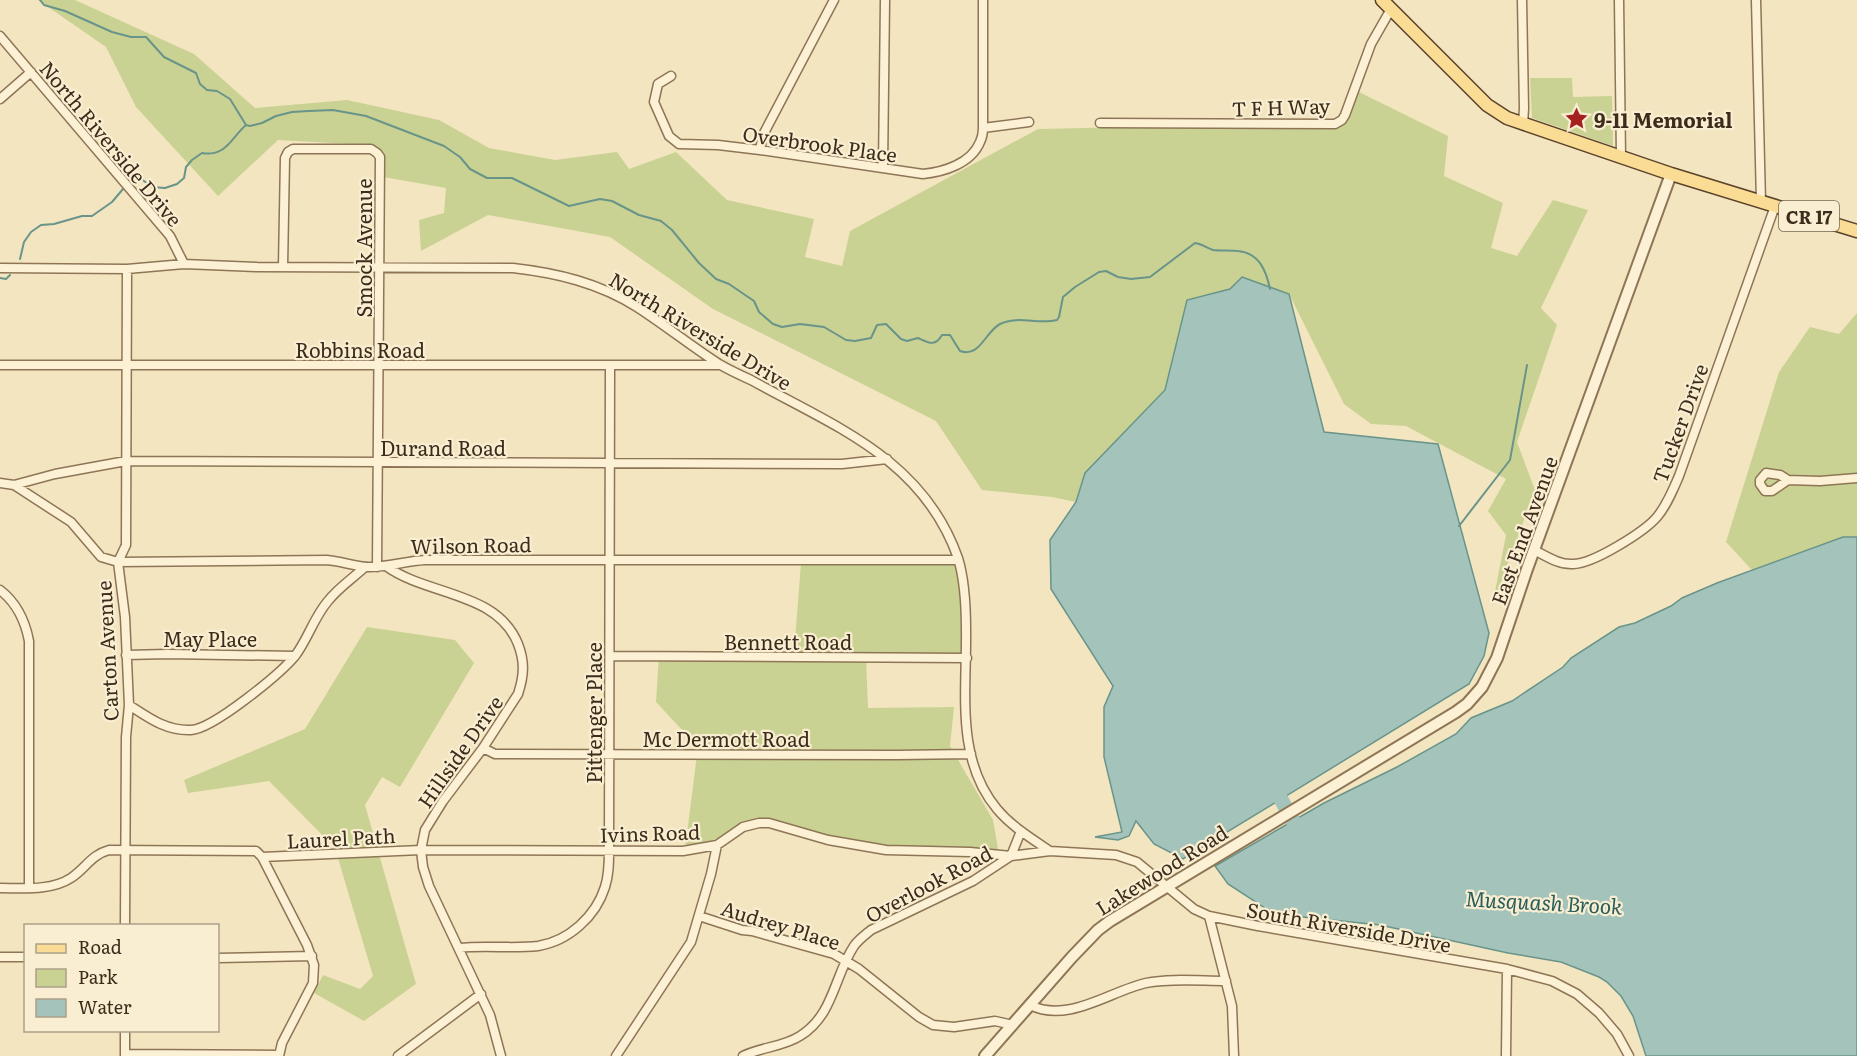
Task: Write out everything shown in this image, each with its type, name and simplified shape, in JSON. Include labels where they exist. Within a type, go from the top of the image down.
[{"type":"main road","name":"CR 17","points":[[1388,3],[1487,105],[1507,118],[1621,158],[1857,231]]},
{"type":"street","points":[[760,150],[763,135],[834,0]]},
{"type":"street","points":[[883,168],[885,0]]},
{"type":"street","points":[[983,0],[983,128],[1029,122]]},
{"type":"street","points":[[1522,0],[1523,125]]},
{"type":"street","points":[[1618,0],[1621,158]]},
{"type":"street","points":[[1756,0],[1761,202]]},
{"type":"street","name":"T F H Way","points":[[1100,123],[1337,123],[1345,115],[1388,3]]},
{"type":"street","name":"North Riverside Drive","points":[[0,36],[170,236],[183,264],[513,268],[572,278],[635,306],[720,365],[847,433],[888,459],[910,478],[933,508],[958,560],[964,594],[966,723],[975,773],[998,810],[1021,831],[1050,851]]},
{"type":"street","points":[[0,99],[31,72]]},
{"type":"street","name":"Overbrook Place","points":[[671,76],[658,84],[654,102],[669,136],[679,144],[760,150],[923,174],[947,170],[962,162],[980,143],[983,128]]},
{"type":"street","name":"Smock Avenue","points":[[283,267],[285,158],[288,152],[293,149],[371,149],[377,153],[380,158],[378,463],[381,566]]},
{"type":"street","name":"East End Avenue","points":[[1295,807],[1456,711],[1475,696],[1487,679],[1497,658],[1671,174]]},
{"type":"street","name":"Tucker Drive","points":[[1534,550],[1561,563],[1583,563],[1601,556],[1643,529],[1657,517],[1671,495],[1679,476],[1775,206]]},
{"type":"street","points":[[0,268],[127,269],[183,264]]},
{"type":"street","name":"Carton Avenue","points":[[125,924],[126,737],[129,705],[125,617],[118,562],[126,545],[127,269]]},
{"type":"street","name":"Robbins Road","points":[[0,365],[720,365]]},
{"type":"street","name":"Pittenger Place","points":[[459,948],[536,946],[552,942],[568,934],[589,916],[600,899],[608,875],[610,366]]},
{"type":"street","name":"Durand Road","points":[[0,483],[14,485],[55,474],[126,461],[842,464],[888,459]]},
{"type":"street","points":[[1788,480],[1820,481],[1857,478]]},
{"type":"street","name":"Wilson Road","points":[[14,485],[71,522],[101,558],[118,562],[327,560],[366,567],[425,560],[958,560]]},
{"type":"street","name":"Hillside Drive","points":[[381,566],[420,585],[489,609],[501,618],[515,635],[524,666],[516,699],[429,823],[421,850],[429,886],[481,994],[494,1025],[501,1056]]},
{"type":"street","points":[[129,705],[159,724],[179,729],[196,729],[205,726],[274,677],[295,656],[328,600],[366,567]]},
{"type":"street","points":[[0,590],[17,607],[25,623],[29,640],[29,888]]},
{"type":"street","name":"May Place","points":[[126,655],[295,656]]},
{"type":"street","name":"Bennett Road","points":[[610,656],[966,658]]},
{"type":"street","name":"Mc Dermott Road","points":[[483,748],[495,754],[971,754]]},
{"type":"street","name":"Lakewood Road","points":[[985,1056],[1098,930],[1123,912],[1295,807]]},
{"type":"street","name":"Ivins Road","points":[[421,850],[683,851],[717,845],[743,827],[769,823],[828,840],[864,847],[1011,856],[1050,851]]},
{"type":"street","name":"Overlook Road","points":[[743,1056],[801,1036],[815,1023],[831,1001],[854,946],[871,930],[973,881],[1011,856],[1021,831]]},
{"type":"street","points":[[616,1056],[689,945],[711,874],[717,845]]},
{"type":"street","name":"Laurel Path","points":[[0,888],[54,885],[75,875],[95,855],[109,850],[249,850],[256,851],[262,857],[421,850]]},
{"type":"street","name":"South Riverside Drive","points":[[1050,851],[1097,853],[1128,858],[1146,867],[1194,909],[1209,916],[1507,969],[1552,981],[1577,994],[1610,1025],[1629,1056]]},
{"type":"street","points":[[125,1032],[124,1055],[279,1056],[282,1044],[313,983],[314,965],[262,857]]},
{"type":"street","name":"Audrey Place","points":[[699,916],[742,930],[834,954],[859,969],[919,1017],[933,1025],[954,1027],[995,1021],[1013,1025]]},
{"type":"street","points":[[1209,916],[1226,981],[1234,1026],[1234,1056]]},
{"type":"street","points":[[0,957],[24,957]]},
{"type":"street","points":[[219,958],[312,957]]},
{"type":"street","points":[[1506,1056],[1507,969]]},
{"type":"street","points":[[1030,1005],[1041,1011],[1051,1011],[1088,1005],[1148,982],[1226,981]]},
{"type":"street","points":[[398,1056],[481,994]]},
{"type":"green space","points":[[38,0],[75,0],[194,54],[255,108],[347,100],[439,120],[489,148],[555,160],[617,152],[629,169],[676,152],[727,200],[814,219],[805,257],[842,266],[850,231],[1038,129],[1341,126],[1357,91],[1448,136],[1444,176],[1503,203],[1491,248],[1517,256],[1553,200],[1588,210],[1541,308],[1557,325],[1517,442],[1535,490],[1492,607],[1506,535],[1488,511],[1506,479],[1406,426],[1371,424],[1344,404],[1289,294],[1230,289],[1187,300],[1165,390],[1085,473],[1076,502],[1052,497],[982,490],[936,421],[713,309],[610,237],[488,215],[421,251],[419,220],[444,213],[446,188],[383,177],[370,145],[278,140],[218,196],[136,107],[106,47]]},
{"type":"green space","points":[[1530,78],[1572,78],[1573,97],[1612,96],[1613,146],[1532,118]]},
{"type":"green space","points":[[1857,313],[1857,537],[1843,537],[1752,570],[1726,542],[1779,372],[1810,327],[1839,334]]},
{"type":"green space","points":[[960,562],[967,657],[866,658],[868,708],[954,707],[950,746],[993,820],[998,849],[869,848],[770,821],[685,849],[698,747],[656,702],[659,655],[794,653],[801,563]]},
{"type":"green space","points":[[367,627],[455,640],[474,663],[400,787],[382,777],[365,805],[416,984],[364,1021],[314,993],[323,975],[360,989],[373,976],[335,848],[269,781],[188,793],[184,780],[305,729]]},
{"type":"water","points":[[1242,277],[1289,294],[1324,432],[1438,444],[1489,633],[1484,656],[1469,684],[1183,859],[1154,844],[1136,821],[1129,836],[1118,840],[1095,837],[1122,832],[1104,757],[1104,707],[1113,686],[1051,589],[1050,540],[1076,502],[1085,473],[1165,390],[1187,300],[1230,289]]},
{"type":"water","points":[[1843,537],[1857,537],[1857,1056],[1646,1056],[1633,1016],[1621,996],[1599,977],[1561,962],[1380,925],[1274,914],[1228,884],[1215,866],[1324,803],[1397,767],[1456,734],[1471,718],[1512,701],[1563,667],[1571,658],[1619,627],[1635,623],[1671,606],[1682,598],[1717,583]]},
{"type":"waterway","points":[[40,0],[44,5],[65,11],[112,32],[131,37],[146,37],[164,57],[196,73],[200,84],[207,90],[217,91],[230,99],[246,125]]},
{"type":"waterway","name":"Musquash Brook","points":[[135,180],[140,178],[152,187],[165,188],[177,184],[184,178],[186,167],[202,153],[217,152],[223,149],[246,125],[262,123],[276,116],[292,112],[333,110],[366,116],[444,146],[460,157],[470,169],[487,178],[512,178],[569,206],[600,199],[612,201],[639,215],[661,221],[716,279],[729,284],[754,301],[759,312],[773,324],[782,327],[800,324],[824,327],[846,340],[855,341],[871,338],[877,325],[886,324],[901,339],[907,341],[918,338],[934,343],[942,335],[950,335],[960,351],[967,352],[977,348],[995,328],[1007,321],[1057,320],[1063,297],[1099,272],[1106,271],[1118,277],[1131,279],[1150,277],[1195,243],[1213,250],[1238,251],[1251,255],[1264,269],[1270,289]]},
{"type":"waterway","name":"Musquash Brook","points":[[20,259],[24,242],[31,232],[41,225],[92,216],[112,202],[123,189]]},
{"type":"waterway","name":"Musquash Brook","points":[[0,278],[6,279],[10,275]]},
{"type":"waterway","points":[[1459,526],[1510,460],[1527,365]]},
{"type":"waterway","name":"Musquash Brook","points":[[1271,781],[1293,821],[1307,835]]},
{"type":"place","name":"9-11 Memorial","points":[[1576,119]]}]
